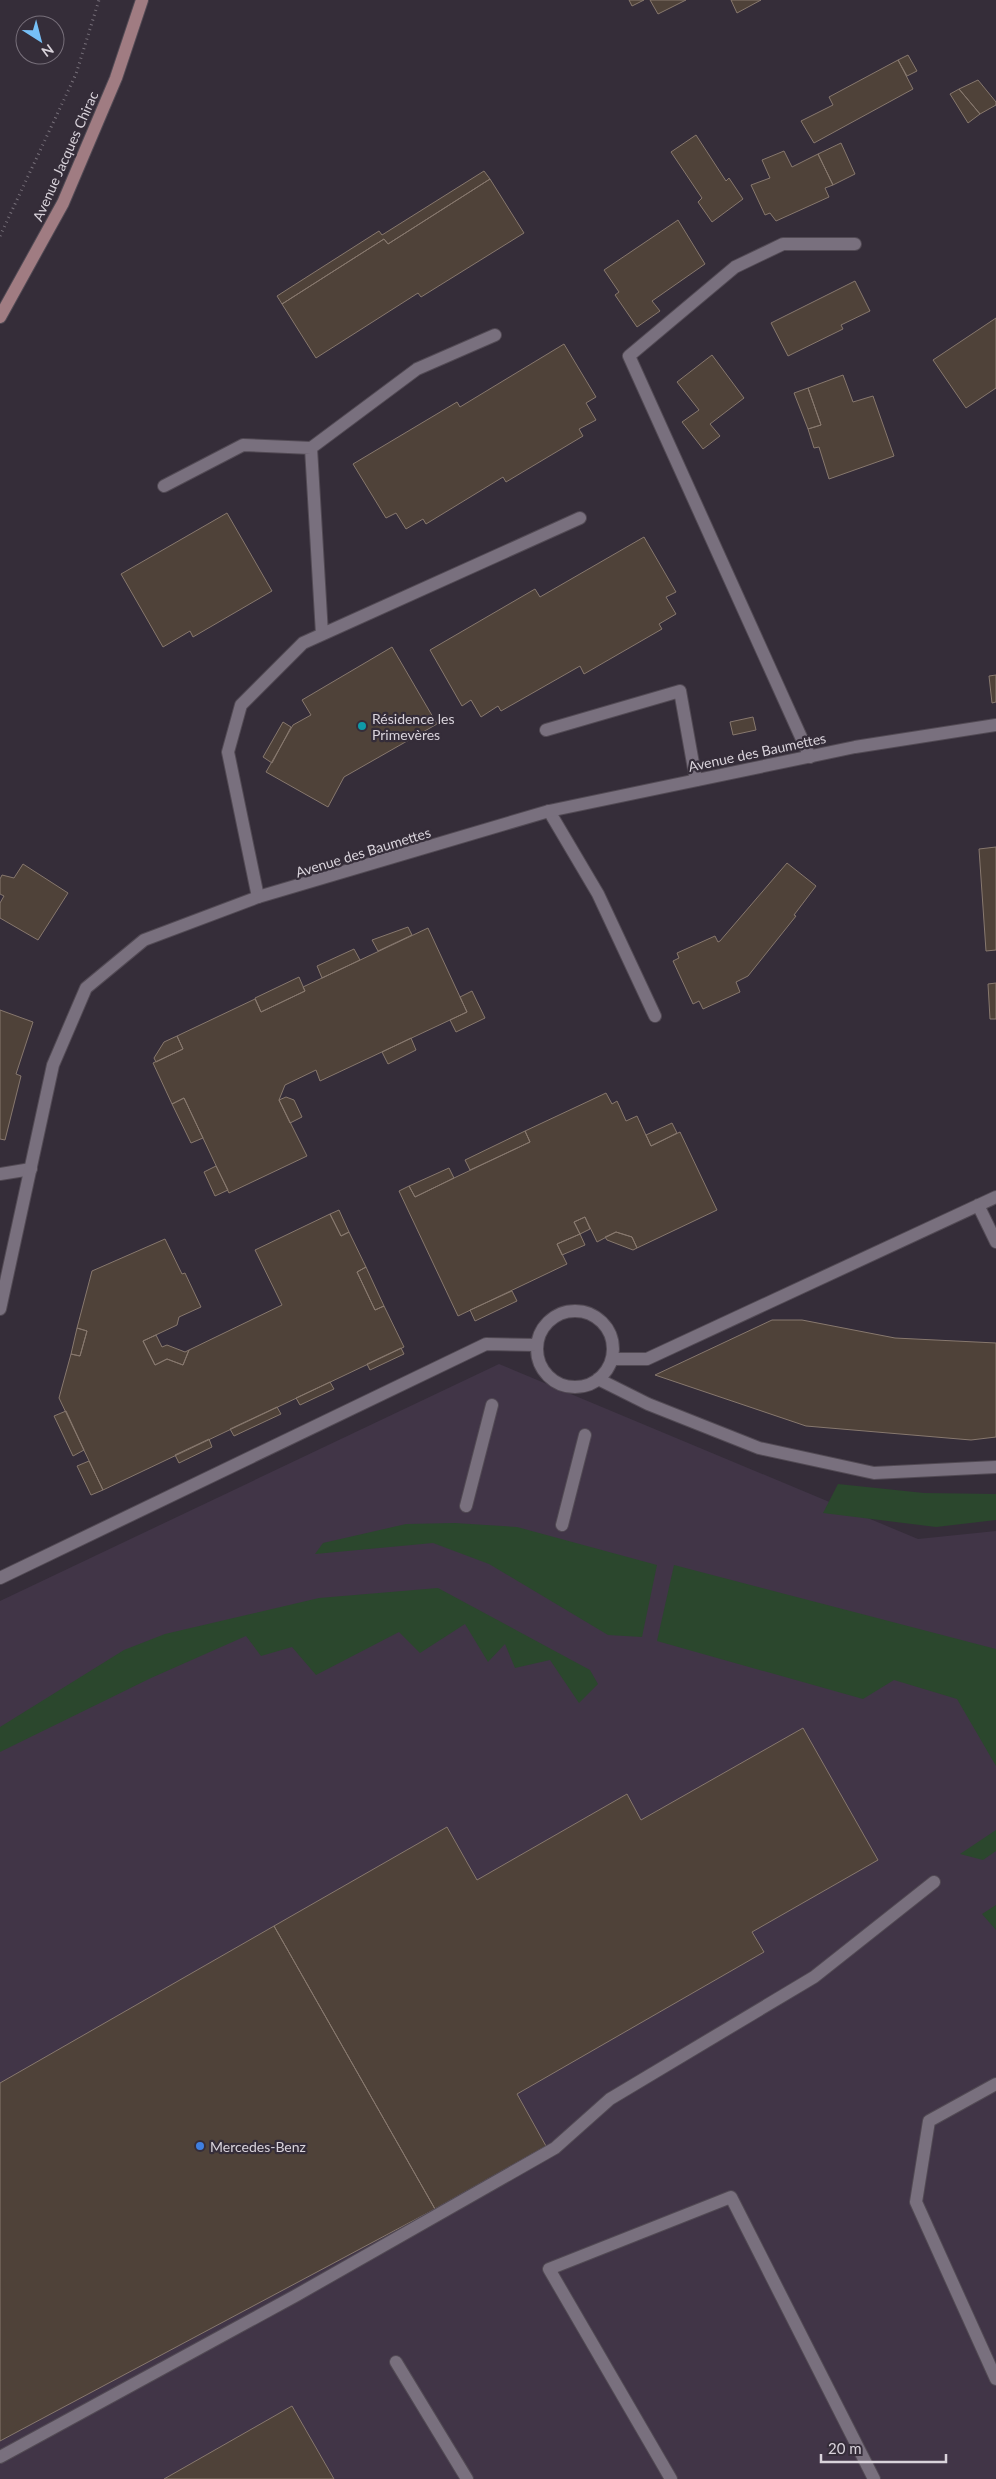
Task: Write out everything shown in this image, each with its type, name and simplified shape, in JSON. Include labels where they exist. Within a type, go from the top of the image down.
[{"type":"main road","name":"Avenue Jacques Chirac","points":[[0,317],[63,203],[116,78],[142,0]]},
{"type":"street","points":[[810,757],[629,356],[735,267],[783,244],[855,244]]},
{"type":"street","points":[[164,486],[243,445],[311,448],[418,369],[495,335]]},
{"type":"street","points":[[311,448],[322,634]]},
{"type":"street","points":[[258,897],[228,752],[241,705],[303,643],[580,518]]},
{"type":"street","points":[[546,730],[680,691],[696,780]]},
{"type":"street","name":"Avenue des Baumettes","points":[[0,1309],[53,1065],[86,988],[144,940],[258,897],[549,811],[855,747],[996,725]]},
{"type":"street","points":[[549,811],[598,894],[654,1016]]},
{"type":"street","points":[[0,1174],[31,1169]]},
{"type":"street","points":[[612,1359],[647,1359],[996,1197]]},
{"type":"street","points":[[978,1205],[996,1242]]},
{"type":"street","points":[[570,1312],[582,1312],[594,1316],[604,1324],[611,1340],[612,1359],[607,1370],[598,1379],[587,1385],[575,1387],[562,1385],[543,1369],[538,1357],[537,1345],[541,1333],[548,1322],[570,1312]]},
{"type":"street","points":[[0,1578],[486,1344],[537,1345]]},
{"type":"street","points":[[598,1379],[648,1404],[759,1448],[874,1473],[996,1467]]},
{"type":"street","points":[[466,1506],[492,1405]]},
{"type":"street","points":[[562,1525],[585,1435]]},
{"type":"street","points":[[0,2457],[295,2296],[556,2148],[610,2099],[814,1977],[934,1882]]},
{"type":"street","points":[[996,2084],[929,2121],[916,2202],[996,2379]]},
{"type":"street","points":[[672,2479],[549,2269],[731,2197],[874,2479]]},
{"type":"street","points":[[396,2362],[467,2479]]},
{"type":"path","points":[[0,236],[76,74],[99,0]]},
{"type":"shaded area","points":[[499,1364],[918,1539],[996,1531],[996,2479],[0,2479],[0,1601]]},
{"type":"green space","points":[[838,1484],[924,1493],[996,1494],[996,1520],[936,1527],[823,1513]]},
{"type":"green space","points":[[455,1523],[517,1527],[657,1565],[642,1637],[608,1635],[489,1564],[433,1543],[315,1554],[323,1543],[406,1524]]},
{"type":"green space","points":[[674,1565],[996,1649],[996,1766],[957,1699],[894,1680],[863,1699],[657,1641]]},
{"type":"green space","points":[[438,1588],[590,1670],[598,1684],[579,1703],[550,1660],[515,1668],[505,1644],[488,1662],[465,1624],[420,1653],[399,1632],[316,1675],[292,1647],[261,1656],[246,1636],[151,1678],[0,1752],[0,1727],[124,1650],[165,1634],[319,1598]]},
{"type":"green space","points":[[996,1830],[996,1851],[983,1860],[960,1854]]},
{"type":"green space","points":[[996,1905],[996,1930],[982,1914]]},
{"type":"building","points":[[629,0],[644,0],[632,6]]},
{"type":"building","points":[[650,0],[686,0],[658,14]]},
{"type":"building","points":[[731,0],[761,0],[737,13]]},
{"type":"building","points":[[908,55],[917,71],[907,76],[898,60]]},
{"type":"building","points":[[898,60],[913,89],[814,143],[801,121],[833,105],[829,97]]},
{"type":"building","points":[[978,80],[996,102],[996,105],[980,114],[959,89]]},
{"type":"building","points":[[959,89],[980,114],[968,123],[950,94]]},
{"type":"building","points":[[696,135],[726,181],[729,178],[743,199],[712,222],[698,202],[702,198],[671,152]]},
{"type":"building","points":[[841,143],[855,174],[833,185],[818,154]]},
{"type":"building","points":[[784,151],[792,167],[818,154],[833,185],[825,188],[829,197],[776,221],[770,213],[765,215],[751,185],[770,178],[762,160]]},
{"type":"building","points":[[484,171],[490,179],[388,244],[384,239],[282,304],[277,296],[379,231],[382,235]]},
{"type":"building","points":[[490,179],[524,233],[421,297],[418,293],[316,358],[282,304],[384,239],[388,244]]},
{"type":"building","points":[[678,220],[705,264],[652,301],[660,311],[637,327],[615,295],[619,292],[604,270]]},
{"type":"building","points":[[855,281],[870,311],[841,325],[843,329],[788,356],[771,323]]},
{"type":"building","points":[[996,318],[996,388],[966,408],[933,360]]},
{"type":"building","points":[[564,344],[596,397],[586,403],[596,420],[579,429],[583,436],[506,482],[503,477],[426,524],[423,519],[406,529],[396,513],[386,518],[353,464],[457,402],[460,407]]},
{"type":"building","points":[[712,355],[744,398],[710,424],[720,436],[703,449],[682,422],[699,410],[677,382]]},
{"type":"building","points":[[843,375],[853,402],[873,396],[894,456],[829,479],[819,447],[814,448],[808,429],[821,425],[808,388]]},
{"type":"building","points":[[808,388],[821,425],[808,429],[794,393]]},
{"type":"building","points":[[227,513],[272,591],[193,637],[190,631],[163,647],[121,574]]},
{"type":"building","points":[[644,537],[676,592],[666,597],[676,614],[659,624],[662,629],[584,674],[580,666],[501,711],[498,706],[481,717],[471,700],[462,706],[430,650],[535,589],[540,597]]},
{"type":"building","name":"Résidence les Primevères","points":[[392,647],[437,724],[344,777],[328,807],[266,772],[293,725],[311,715],[302,700]]},
{"type":"building","points":[[996,675],[996,702],[992,703],[989,676]]},
{"type":"building","points":[[753,717],[756,730],[733,735],[730,722]]},
{"type":"building","points":[[283,722],[291,727],[272,763],[263,757]]},
{"type":"building","points":[[996,847],[996,950],[986,951],[979,849]]},
{"type":"building","points":[[787,863],[816,886],[794,915],[796,916],[748,976],[736,982],[740,992],[703,1009],[699,1001],[693,1004],[673,961],[679,958],[677,953],[715,936],[718,942],[720,941]]},
{"type":"building","points":[[23,864],[68,893],[38,940],[0,918],[0,903],[4,896],[0,894],[0,879],[2,875],[14,878]]},
{"type":"building","points":[[408,927],[412,935],[378,951],[372,940]]},
{"type":"building","points":[[428,928],[467,1012],[320,1081],[316,1070],[285,1085],[279,1100],[307,1156],[229,1193],[184,1098],[172,1104],[153,1063],[183,1049],[177,1036],[255,999],[261,1012],[305,991],[303,987]]},
{"type":"building","points":[[354,949],[360,960],[322,978],[317,966]]},
{"type":"building","points":[[299,977],[305,991],[261,1012],[255,998]]},
{"type":"building","points":[[996,983],[996,1019],[990,1019],[988,984]]},
{"type":"building","points":[[472,991],[485,1018],[456,1032],[450,1020],[467,1012],[460,997]]},
{"type":"building","points":[[0,1010],[33,1022],[16,1074],[21,1076],[5,1140],[0,1139]]},
{"type":"building","points":[[177,1036],[183,1049],[156,1062],[154,1058],[164,1042]]},
{"type":"building","points":[[411,1038],[416,1050],[388,1064],[382,1052]]},
{"type":"building","points":[[606,1093],[612,1104],[617,1101],[626,1121],[637,1116],[651,1146],[680,1132],[717,1210],[637,1248],[632,1237],[616,1232],[597,1242],[585,1217],[574,1222],[580,1234],[557,1244],[567,1264],[458,1316],[399,1191],[409,1186],[415,1197],[530,1142],[525,1131]]},
{"type":"building","points":[[286,1097],[294,1100],[302,1117],[290,1123],[279,1100]]},
{"type":"building","points":[[184,1098],[203,1138],[191,1143],[172,1104]]},
{"type":"building","points":[[672,1123],[677,1133],[651,1146],[646,1135]]},
{"type":"building","points":[[525,1131],[530,1142],[470,1170],[465,1160]]},
{"type":"building","points":[[216,1166],[228,1190],[215,1196],[204,1172]]},
{"type":"building","points":[[449,1168],[454,1178],[415,1197],[409,1186]]},
{"type":"building","points":[[339,1210],[349,1232],[341,1236],[330,1214]]},
{"type":"building","points":[[330,1214],[341,1236],[349,1232],[366,1267],[357,1272],[375,1310],[384,1306],[404,1347],[103,1490],[59,1398],[71,1354],[80,1356],[87,1331],[77,1328],[92,1271],[165,1239],[182,1274],[185,1273],[201,1307],[179,1317],[177,1325],[143,1341],[155,1365],[167,1359],[183,1365],[189,1350],[282,1305],[255,1250]]},
{"type":"building","points":[[585,1217],[590,1229],[580,1234],[574,1222]]},
{"type":"building","points":[[616,1232],[632,1237],[637,1248],[633,1250],[607,1240],[605,1237]]},
{"type":"building","points":[[580,1234],[585,1245],[562,1255],[557,1244]]},
{"type":"building","points":[[366,1267],[384,1306],[375,1310],[357,1272]]},
{"type":"building","points":[[512,1291],[517,1301],[475,1321],[470,1310]]},
{"type":"building","points":[[772,1320],[802,1320],[895,1338],[996,1343],[996,1437],[971,1440],[806,1426],[655,1375]]},
{"type":"building","points":[[77,1328],[87,1331],[80,1356],[71,1354]]},
{"type":"building","points":[[156,1335],[162,1347],[167,1345],[185,1352],[189,1350],[183,1365],[167,1359],[155,1365],[143,1341]]},
{"type":"building","points":[[401,1348],[404,1354],[370,1370],[367,1364]]},
{"type":"building","points":[[330,1382],[334,1389],[300,1405],[296,1398]]},
{"type":"building","points":[[277,1407],[281,1414],[234,1436],[230,1429]]},
{"type":"building","points":[[66,1411],[84,1450],[73,1456],[54,1416]]},
{"type":"building","points":[[209,1439],[212,1447],[179,1463],[175,1455]]},
{"type":"building","points":[[89,1461],[103,1490],[91,1495],[77,1466]]},
{"type":"building","points":[[803,1728],[878,1860],[752,1932],[764,1952],[517,2094],[546,2146],[435,2209],[274,1926],[447,1827],[477,1880],[627,1794],[641,1820]]},
{"type":"building","name":"Mercedes-Benz","points":[[274,1926],[435,2209],[0,2441],[0,2083]]},
{"type":"building","points":[[292,2406],[334,2479],[164,2479]]},
{"type":"place","name":"Résidence les Primevères","points":[[362,726]]},
{"type":"place","name":"Mercedes-Benz","points":[[200,2146]]}]
